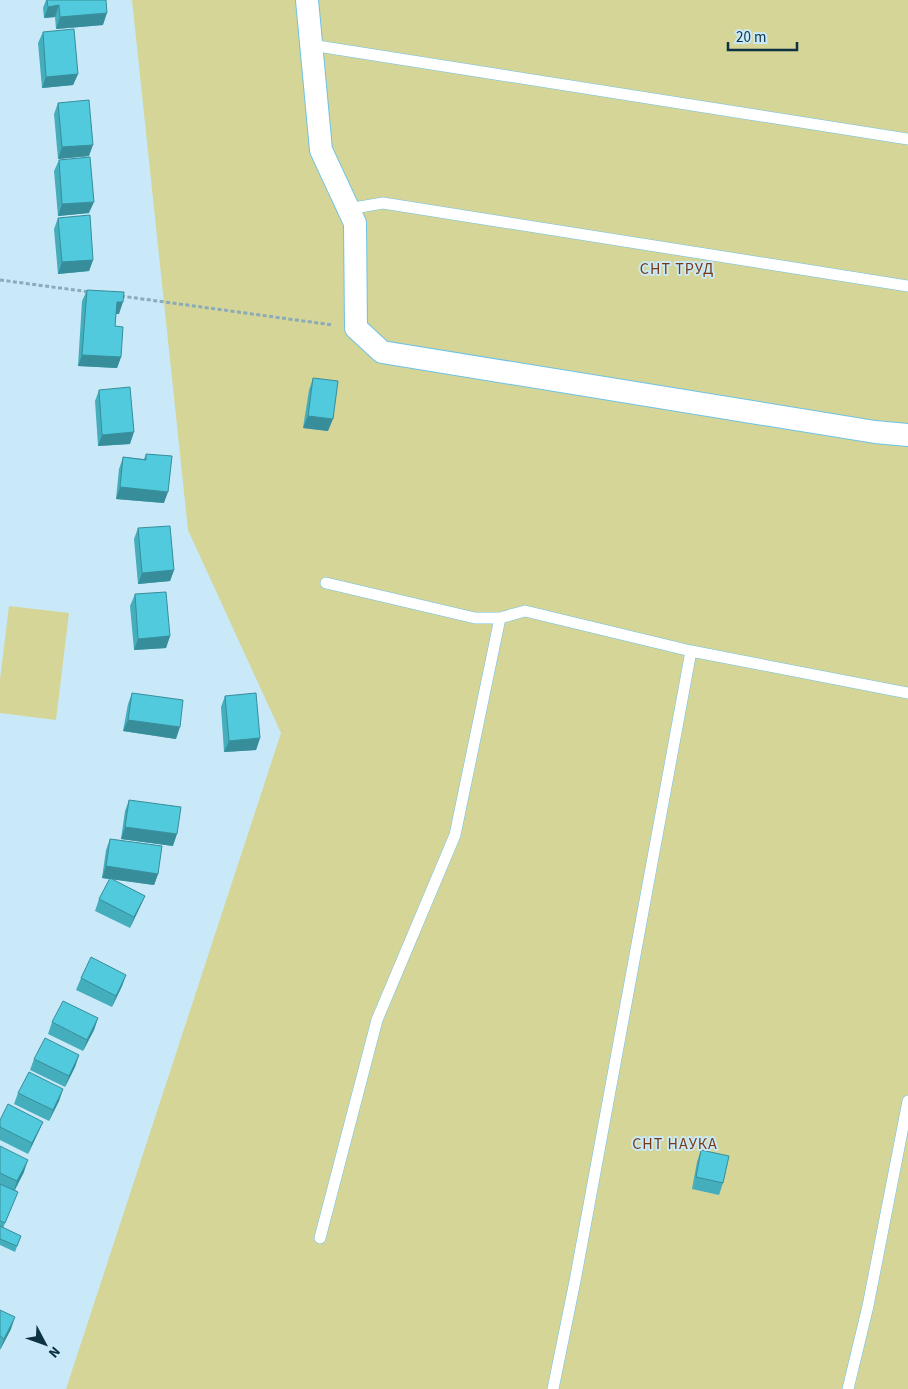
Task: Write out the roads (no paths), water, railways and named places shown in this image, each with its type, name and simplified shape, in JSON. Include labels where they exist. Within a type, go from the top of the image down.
[{"type":"street","points":[[307,0],[321,150],[355,224],[356,328],[382,352],[874,432],[908,435]]},
{"type":"lane","points":[[311,46],[908,139]]},
{"type":"lane","points":[[348,209],[383,203],[908,286]]},
{"type":"lane","points":[[326,583],[475,618],[500,618],[525,611],[691,651],[908,693]]},
{"type":"lane","points":[[320,1238],[377,1020],[455,835],[500,618]]},
{"type":"lane","points":[[553,1389],[577,1272],[691,651]]},
{"type":"lane","points":[[848,1389],[868,1306],[908,1101]]},
{"type":"district","name":"СНТ ТРУД","points":[[677,268]]},
{"type":"district","name":"СНТ НАУКА","points":[[675,1143]]}]
